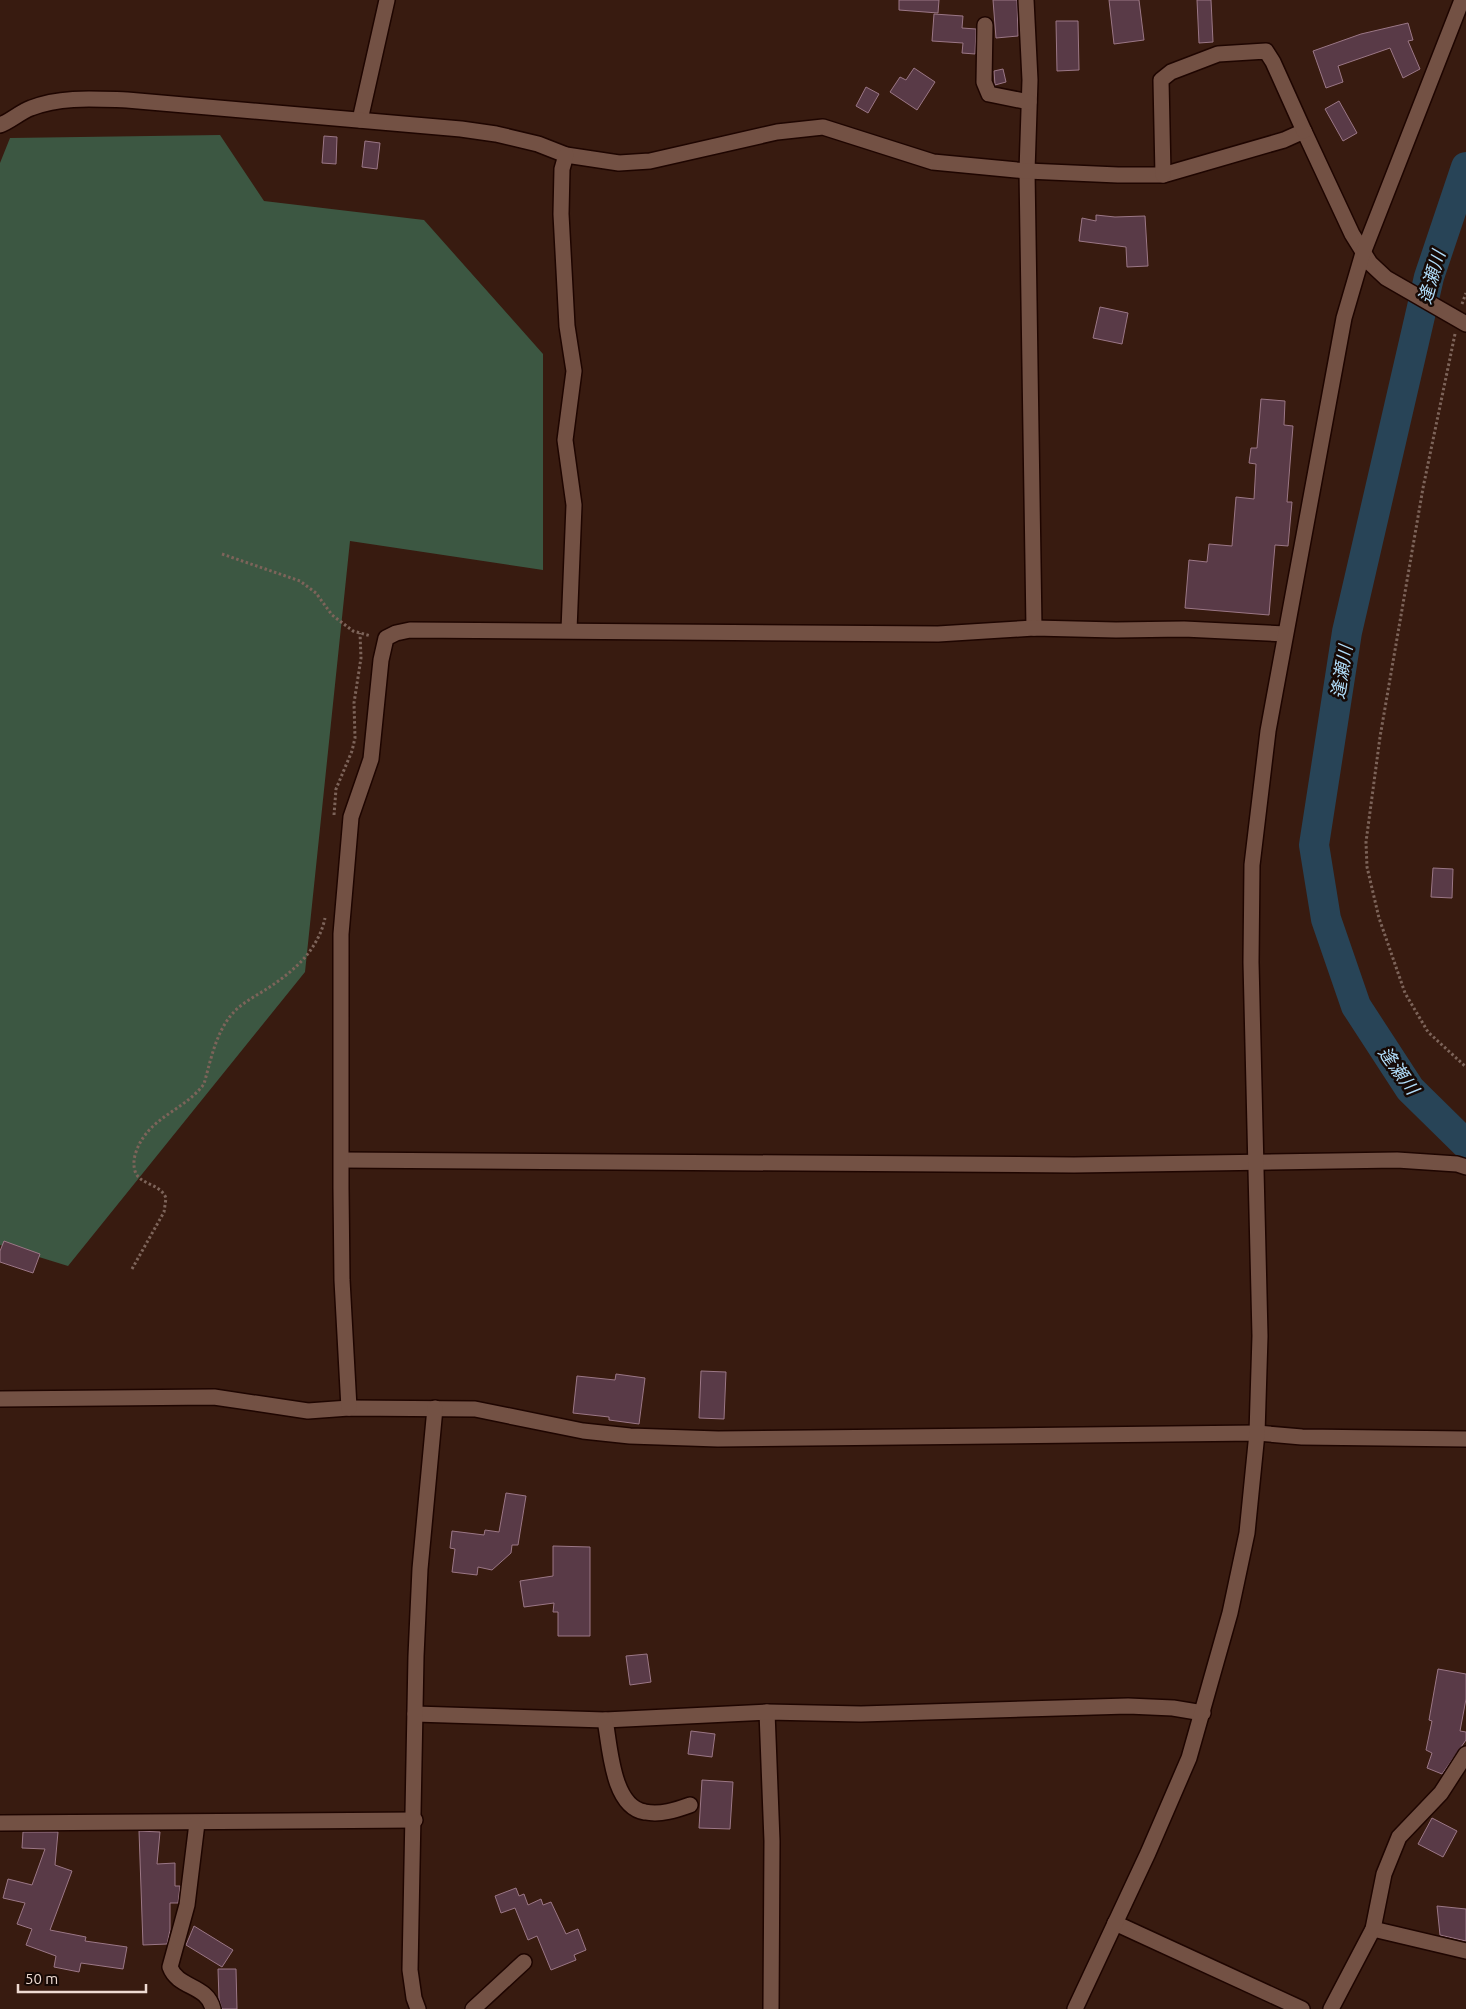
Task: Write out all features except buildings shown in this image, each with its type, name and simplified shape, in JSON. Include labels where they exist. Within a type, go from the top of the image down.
[{"type":"street","points":[[360,120],[387,0]]},
{"type":"street","points":[[1026,0],[1029,102],[1027,171],[1034,628]]},
{"type":"street","points":[[1075,2009],[1188,1758],[1203,1712],[1230,1613],[1247,1534],[1257,1433],[1260,1336],[1251,962],[1252,865],[1268,731],[1344,318],[1363,253],[1462,0]]},
{"type":"street","points":[[985,25],[984,82],[989,94],[1029,102]]},
{"type":"street","points":[[1163,174],[1161,80],[1171,72],[1218,54],[1266,51],[1273,62],[1363,253],[1386,278],[1461,322]]},
{"type":"street","points":[[0,125],[30,108],[79,99],[146,101],[496,134],[538,144],[566,156],[607,162],[640,163],[777,132],[822,127],[933,162],[1027,171],[1118,175],[1163,174],[1284,140],[1304,131]]},
{"type":"street","points":[[566,156],[562,169],[561,214],[567,326],[574,371],[565,440],[574,505],[569,630]]},
{"type":"street","points":[[349,1408],[342,1280],[341,934],[351,817],[371,759],[381,660],[386,638],[396,633],[410,630],[938,634],[1034,628],[1184,629],[1285,634]]},
{"type":"street","points":[[342,1160],[676,1163],[1256,1163],[1397,1160],[1457,1164],[1466,1167]]},
{"type":"street","points":[[0,1399],[214,1397],[308,1411],[349,1408],[475,1409],[584,1431],[620,1435],[708,1439],[1257,1433],[1302,1437],[1466,1440]]},
{"type":"street","points":[[418,2009],[414,1998],[410,1970],[415,1714],[420,1569],[435,1408]]},
{"type":"street","points":[[415,1714],[605,1720],[767,1712],[861,1714],[1128,1706],[1173,1708],[1203,1712]]},
{"type":"street","points":[[767,1712],[772,1841],[771,2009]]},
{"type":"street","points":[[605,1720],[617,1787],[629,1804],[644,1812],[666,1812],[690,1805]]},
{"type":"street","points":[[1331,2009],[1373,1929],[1384,1874],[1399,1837],[1418,1814],[1441,1793],[1466,1754]]},
{"type":"street","points":[[0,1823],[414,1820]]},
{"type":"street","points":[[198,1823],[187,1905],[170,1967],[180,1980],[201,1990],[208,1997],[213,2009]]},
{"type":"street","points":[[1115,1923],[1302,2009]]},
{"type":"street","points":[[1373,1929],[1466,1951]]},
{"type":"street","points":[[473,2009],[524,1962]]},
{"type":"path","points":[[1466,293],[1423,488],[1380,737],[1366,842],[1367,867],[1379,918],[1405,993],[1428,1032],[1466,1067]]},
{"type":"path","points":[[222,554],[300,581],[316,593],[332,615],[353,631],[386,638]]},
{"type":"path","points":[[334,818],[336,789],[356,738],[354,703],[361,658],[360,633]]},
{"type":"path","points":[[132,1269],[164,1212],[166,1198],[157,1187],[137,1176],[134,1170],[134,1162],[141,1139],[158,1120],[192,1098],[204,1084],[225,1023],[240,1007],[276,983],[306,957],[322,931],[326,916]]},
{"type":"green space","points":[[220,135],[264,201],[424,220],[543,354],[543,570],[350,541],[305,972],[68,1266],[0,1245],[0,163],[10,138]]},
{"type":"waterway","name":"逢瀬川","points":[[1466,167],[1429,277],[1347,632],[1314,845],[1326,919],[1356,1006],[1410,1089],[1466,1144]]}]
